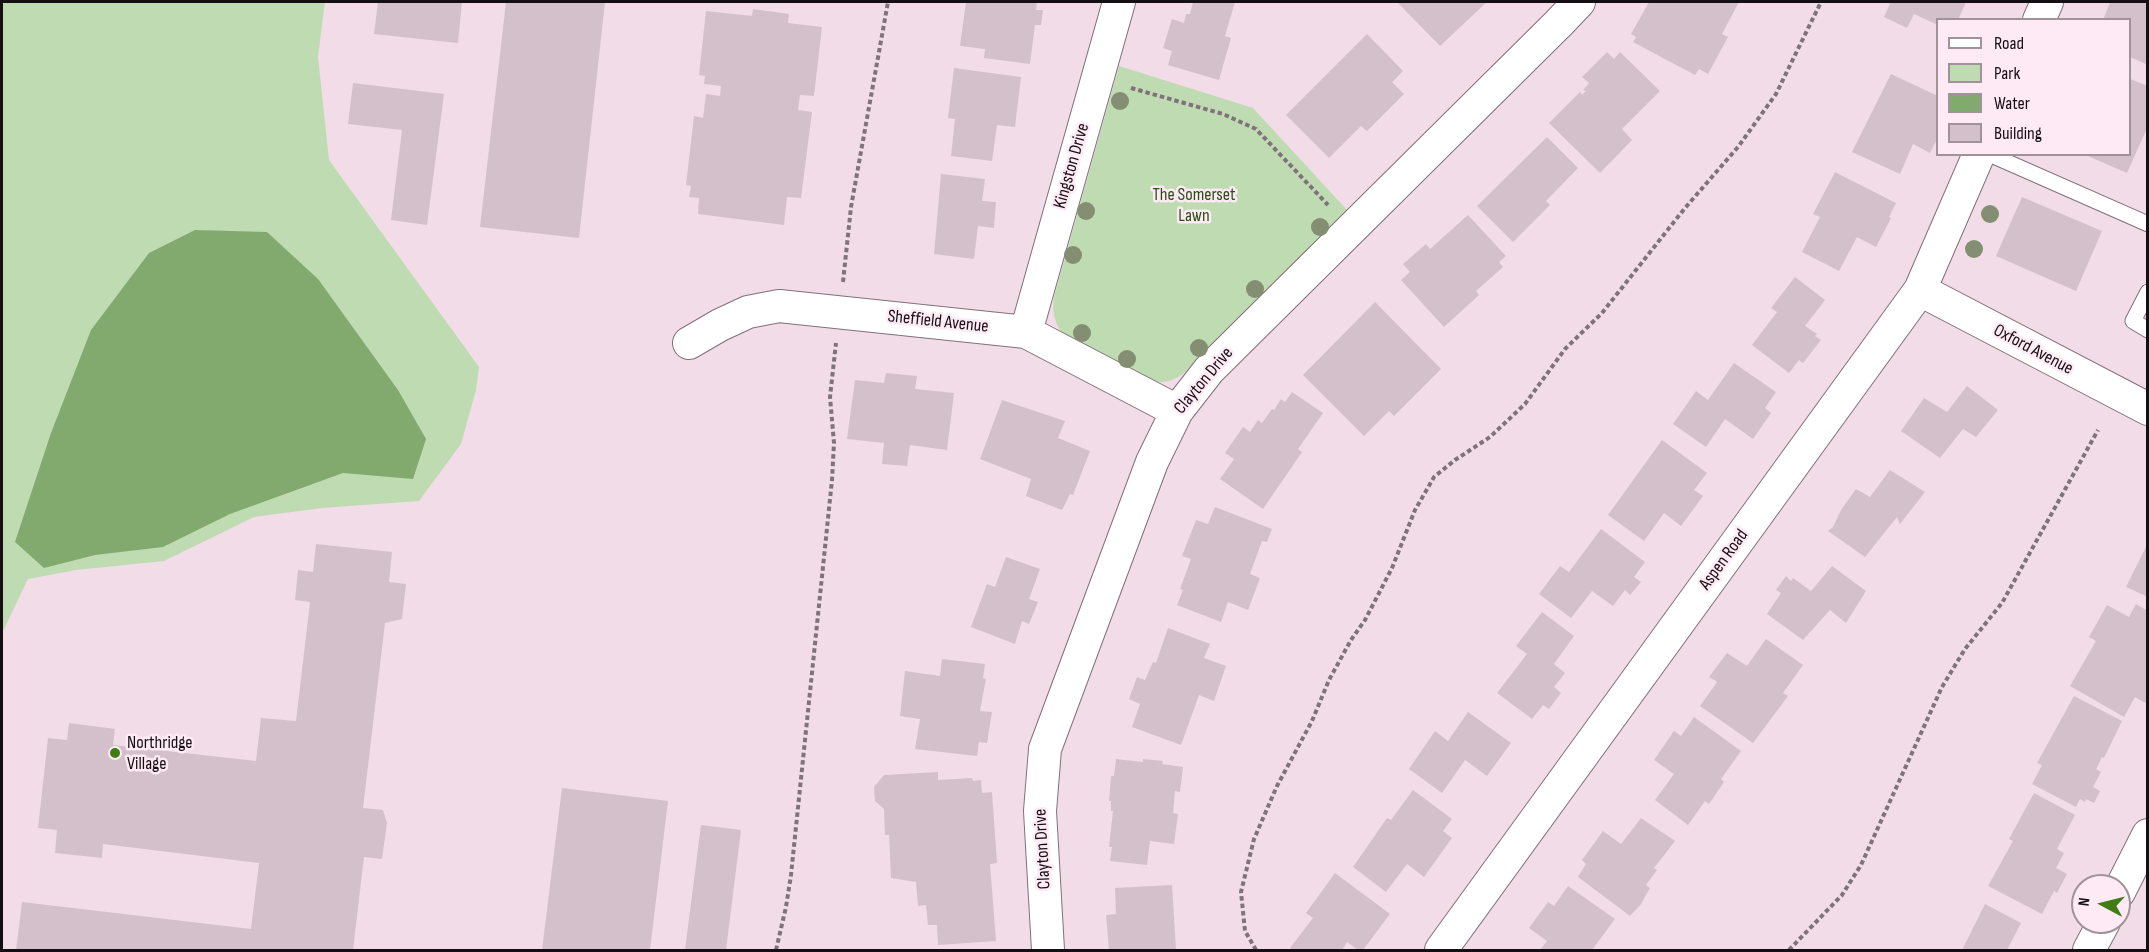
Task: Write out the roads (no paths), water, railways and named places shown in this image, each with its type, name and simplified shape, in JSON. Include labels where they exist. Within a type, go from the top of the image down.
[{"type":"street","name":"Kingston Drive","points":[[1026,332],[1119,2]]},
{"type":"street","name":"Clayton Drive","points":[[1048,951],[1040,811],[1045,749],[1152,462],[1177,411],[1209,370],[1579,2]]},
{"type":"street","points":[[2040,18],[2047,2]]},
{"type":"street","name":"Aspen Road","points":[[1441,951],[1920,290],[1978,156]]},
{"type":"street","name":"Oxford Avenue","points":[[1920,290],[2148,409]]},
{"type":"street","name":"Sheffield Avenue","points":[[689,344],[720,325],[748,312],[779,306],[1026,332],[1177,411]]},
{"type":"street","points":[[2128,874],[2148,835]]},
{"type":"street","points":[[2090,951],[2098,934]]},
{"type":"lane","points":[[1994,156],[2148,224]]},
{"type":"lane","points":[[2148,292],[2133,321],[2148,330]]},
{"type":"water","points":[[195,230],[267,232],[318,279],[398,390],[426,439],[413,479],[343,473],[230,514],[163,547],[95,555],[44,568],[15,542],[51,433],[91,330],[149,253]]},
{"type":"place","name":"Northridge Village","points":[[115,753]]},
{"type":"park label","name":"The Somerset Lawn","points":[[1194,205]]}]
